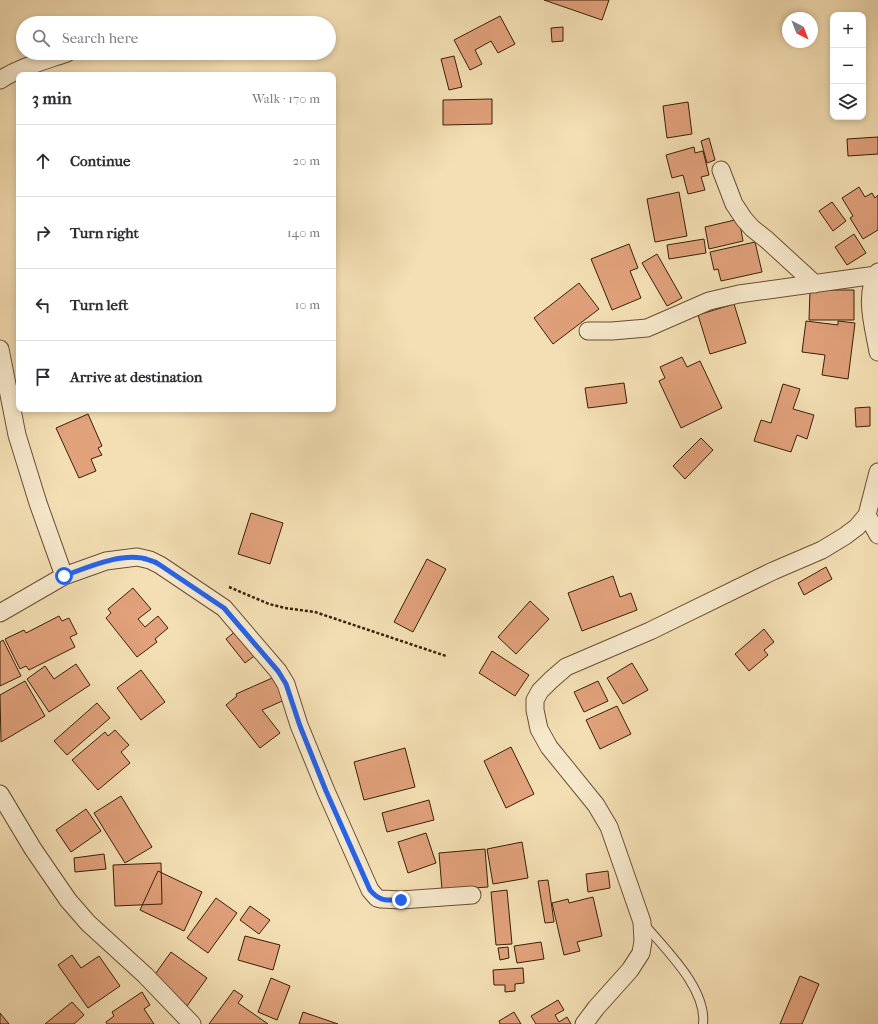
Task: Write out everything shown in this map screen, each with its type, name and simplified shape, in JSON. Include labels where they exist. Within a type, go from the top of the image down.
[{"type":"street","points":[[0,80],[9,74],[46,60]]},
{"type":"street","points":[[721,170],[734,204],[744,219],[752,228],[815,284]]},
{"type":"street","points":[[588,331],[612,331],[647,328],[709,301],[739,294],[815,284],[877,273],[871,290],[871,310],[878,352]]},
{"type":"street","points":[[0,349],[17,435],[38,503],[64,576]]},
{"type":"street","points":[[584,1024],[596,1008],[630,970],[641,953],[643,941],[642,922],[609,827],[596,805],[549,747],[539,729],[534,710],[535,700],[540,691],[566,667],[650,631],[773,571],[822,550],[857,527],[867,515],[878,472]]},
{"type":"street","points":[[867,515],[878,535]]},
{"type":"street","points":[[0,613],[64,576],[106,561],[137,557],[150,560],[160,565],[224,608],[278,671],[286,684],[300,726],[326,791],[370,890],[374,895],[381,899],[401,900],[472,895]]},
{"type":"street","points":[[0,794],[33,849],[68,900],[88,923],[145,975],[192,1024]]},
{"type":"lane","points":[[642,922],[687,974],[701,1004],[703,1024]]},
{"type":"path","points":[[222,584],[269,604],[315,612],[446,656]]},
{"type":"building","points":[[544,0],[609,0],[602,20]]},
{"type":"building","points":[[500,16],[515,44],[498,53],[491,41],[475,50],[482,64],[470,70],[454,40]]},
{"type":"building","points":[[563,27],[563,41],[552,42],[551,28]]},
{"type":"building","points":[[454,56],[462,87],[449,90],[441,59]]},
{"type":"building","points":[[492,99],[492,124],[443,125],[443,100]]},
{"type":"building","points":[[688,102],[692,134],[667,138],[663,106]]},
{"type":"building","points":[[878,137],[878,154],[848,156],[847,139]]},
{"type":"building","points":[[709,138],[715,160],[707,163],[701,141]]},
{"type":"building","points":[[694,147],[695,153],[703,151],[709,175],[701,177],[705,190],[688,194],[683,175],[672,178],[666,155]]},
{"type":"building","points":[[859,187],[865,197],[872,193],[875,198],[878,195],[878,230],[863,239],[850,218],[853,216],[842,198]]},
{"type":"building","points":[[679,192],[687,236],[655,242],[647,199]]},
{"type":"building","points":[[832,202],[846,221],[833,231],[819,211]]},
{"type":"building","points":[[739,219],[743,241],[709,249],[705,227]]},
{"type":"building","points":[[854,234],[866,253],[847,265],[835,247]]},
{"type":"building","points":[[704,239],[706,253],[669,259],[667,245]]},
{"type":"building","points":[[755,242],[762,272],[721,281],[718,269],[714,270],[710,252]]},
{"type":"building","points":[[629,244],[638,268],[630,271],[641,298],[612,310],[591,259]]},
{"type":"building","points":[[657,254],[682,298],[667,306],[642,263]]},
{"type":"building","points":[[579,283],[599,309],[553,344],[534,318]]},
{"type":"building","points":[[810,290],[854,290],[854,320],[809,320]]},
{"type":"building","points":[[734,304],[746,343],[710,354],[698,315]]},
{"type":"building","points":[[806,321],[838,325],[838,321],[855,323],[848,379],[822,375],[825,355],[802,352]]},
{"type":"building","points":[[682,357],[687,367],[700,361],[722,408],[681,428],[659,381],[665,378],[660,367]]},
{"type":"building","points":[[624,383],[627,403],[588,408],[585,388]]},
{"type":"building","points":[[783,384],[800,389],[793,409],[814,415],[807,439],[797,435],[791,452],[754,441],[761,420],[771,423]]},
{"type":"building","points":[[870,407],[870,426],[856,427],[855,408]]},
{"type":"building","points":[[88,414],[102,446],[98,448],[102,455],[91,459],[96,471],[79,478],[56,428]]},
{"type":"building","points":[[701,438],[713,450],[685,479],[673,466]]},
{"type":"building","points":[[251,513],[283,523],[270,564],[238,554]]},
{"type":"building","points":[[427,559],[446,569],[413,632],[394,622]]},
{"type":"building","points":[[826,567],[832,579],[804,595],[798,583]]},
{"type":"building","points":[[613,576],[620,597],[631,593],[637,610],[582,631],[568,593]]},
{"type":"building","points":[[133,588],[151,609],[138,619],[145,627],[158,616],[168,628],[155,639],[157,642],[137,657],[106,618],[111,613],[108,609]]},
{"type":"building","points":[[530,601],[549,619],[516,654],[498,637]]},
{"type":"building","points":[[59,616],[62,621],[69,618],[77,634],[70,637],[75,647],[29,670],[26,666],[20,669],[5,639],[24,630],[26,633]]},
{"type":"building","points":[[764,629],[774,642],[764,650],[768,655],[749,671],[735,654]]},
{"type":"building","points":[[237,630],[257,654],[245,663],[226,639]]},
{"type":"building","points":[[3,640],[21,676],[0,686],[0,642]]},
{"type":"building","points":[[492,651],[529,675],[515,696],[479,673]]},
{"type":"building","points":[[632,663],[648,690],[623,704],[607,678]]},
{"type":"building","points":[[76,664],[90,685],[49,712],[27,679],[45,666],[54,679]]},
{"type":"building","points":[[141,670],[165,702],[141,720],[117,688]]},
{"type":"building","points":[[279,675],[289,698],[262,710],[280,733],[260,748],[226,705],[237,696],[236,694]]},
{"type":"building","points":[[25,681],[45,716],[1,742],[0,695]]},
{"type":"building","points":[[598,681],[608,701],[584,712],[574,692]]},
{"type":"building","points":[[97,703],[110,718],[67,755],[54,741]]},
{"type":"building","points":[[617,706],[631,734],[600,749],[586,720]]},
{"type":"building","points":[[115,730],[129,745],[121,752],[130,763],[98,790],[72,760],[105,732],[108,736]]},
{"type":"building","points":[[511,747],[534,794],[506,808],[484,761]]},
{"type":"building","points":[[405,748],[415,787],[364,800],[354,762]]},
{"type":"building","points":[[121,796],[152,847],[125,863],[94,813]]},
{"type":"building","points":[[429,800],[434,820],[387,832],[382,813]]},
{"type":"building","points":[[86,809],[101,831],[71,852],[56,830]]},
{"type":"building","points":[[426,833],[436,863],[408,873],[398,842]]},
{"type":"building","points":[[522,842],[528,878],[493,884],[487,849]]},
{"type":"building","points":[[485,849],[488,887],[442,890],[439,853]]},
{"type":"building","points":[[104,854],[106,869],[75,872],[74,858]]},
{"type":"building","points":[[161,863],[162,904],[115,906],[113,865]]},
{"type":"building","points":[[158,871],[202,892],[184,931],[140,910]]},
{"type":"building","points":[[608,871],[610,888],[588,892],[586,874]]},
{"type":"building","points":[[548,880],[554,922],[545,923],[538,881]]},
{"type":"building","points":[[507,890],[512,944],[496,945],[491,892]]},
{"type":"building","points":[[593,897],[602,936],[577,942],[580,951],[564,955],[552,903],[568,899],[569,903]]},
{"type":"building","points":[[216,898],[237,913],[208,953],[187,938]]},
{"type":"building","points":[[250,906],[270,920],[259,934],[240,920]]},
{"type":"building","points":[[245,936],[280,945],[273,970],[238,960]]},
{"type":"building","points":[[541,942],[544,959],[517,963],[514,946]]},
{"type":"building","points":[[508,947],[509,958],[500,960],[498,948]]},
{"type":"building","points":[[171,952],[207,978],[187,1006],[151,980]]},
{"type":"building","points":[[72,955],[81,968],[99,956],[120,986],[88,1008],[58,965]]},
{"type":"building","points":[[523,968],[524,983],[515,984],[515,991],[505,992],[505,985],[494,985],[493,970]]},
{"type":"building","points":[[800,976],[819,984],[802,1024],[780,1024]]},
{"type":"building","points":[[271,978],[290,986],[277,1020],[258,1012]]},
{"type":"building","points":[[234,990],[243,996],[238,1003],[268,1024],[209,1024]]},
{"type":"building","points":[[142,992],[150,1005],[144,1009],[154,1024],[107,1024],[106,1022],[114,1016],[112,1012]]},
{"type":"building","points":[[558,1000],[564,1010],[555,1015],[559,1022],[567,1017],[571,1024],[536,1024],[531,1016]]},
{"type":"building","points":[[72,1002],[84,1015],[74,1024],[45,1024]]},
{"type":"building","points":[[303,1012],[338,1024],[299,1024]]},
{"type":"building","points":[[514,1012],[521,1024],[500,1024],[499,1021]]},
{"type":"building","points":[[0,1013],[9,1024],[0,1024]]},
{"type":"route","points":[[64,576],[106,561],[137,557],[150,560],[160,565],[224,608],[278,671],[286,684],[300,726],[326,791],[370,890],[377,898],[401,900]]}]
